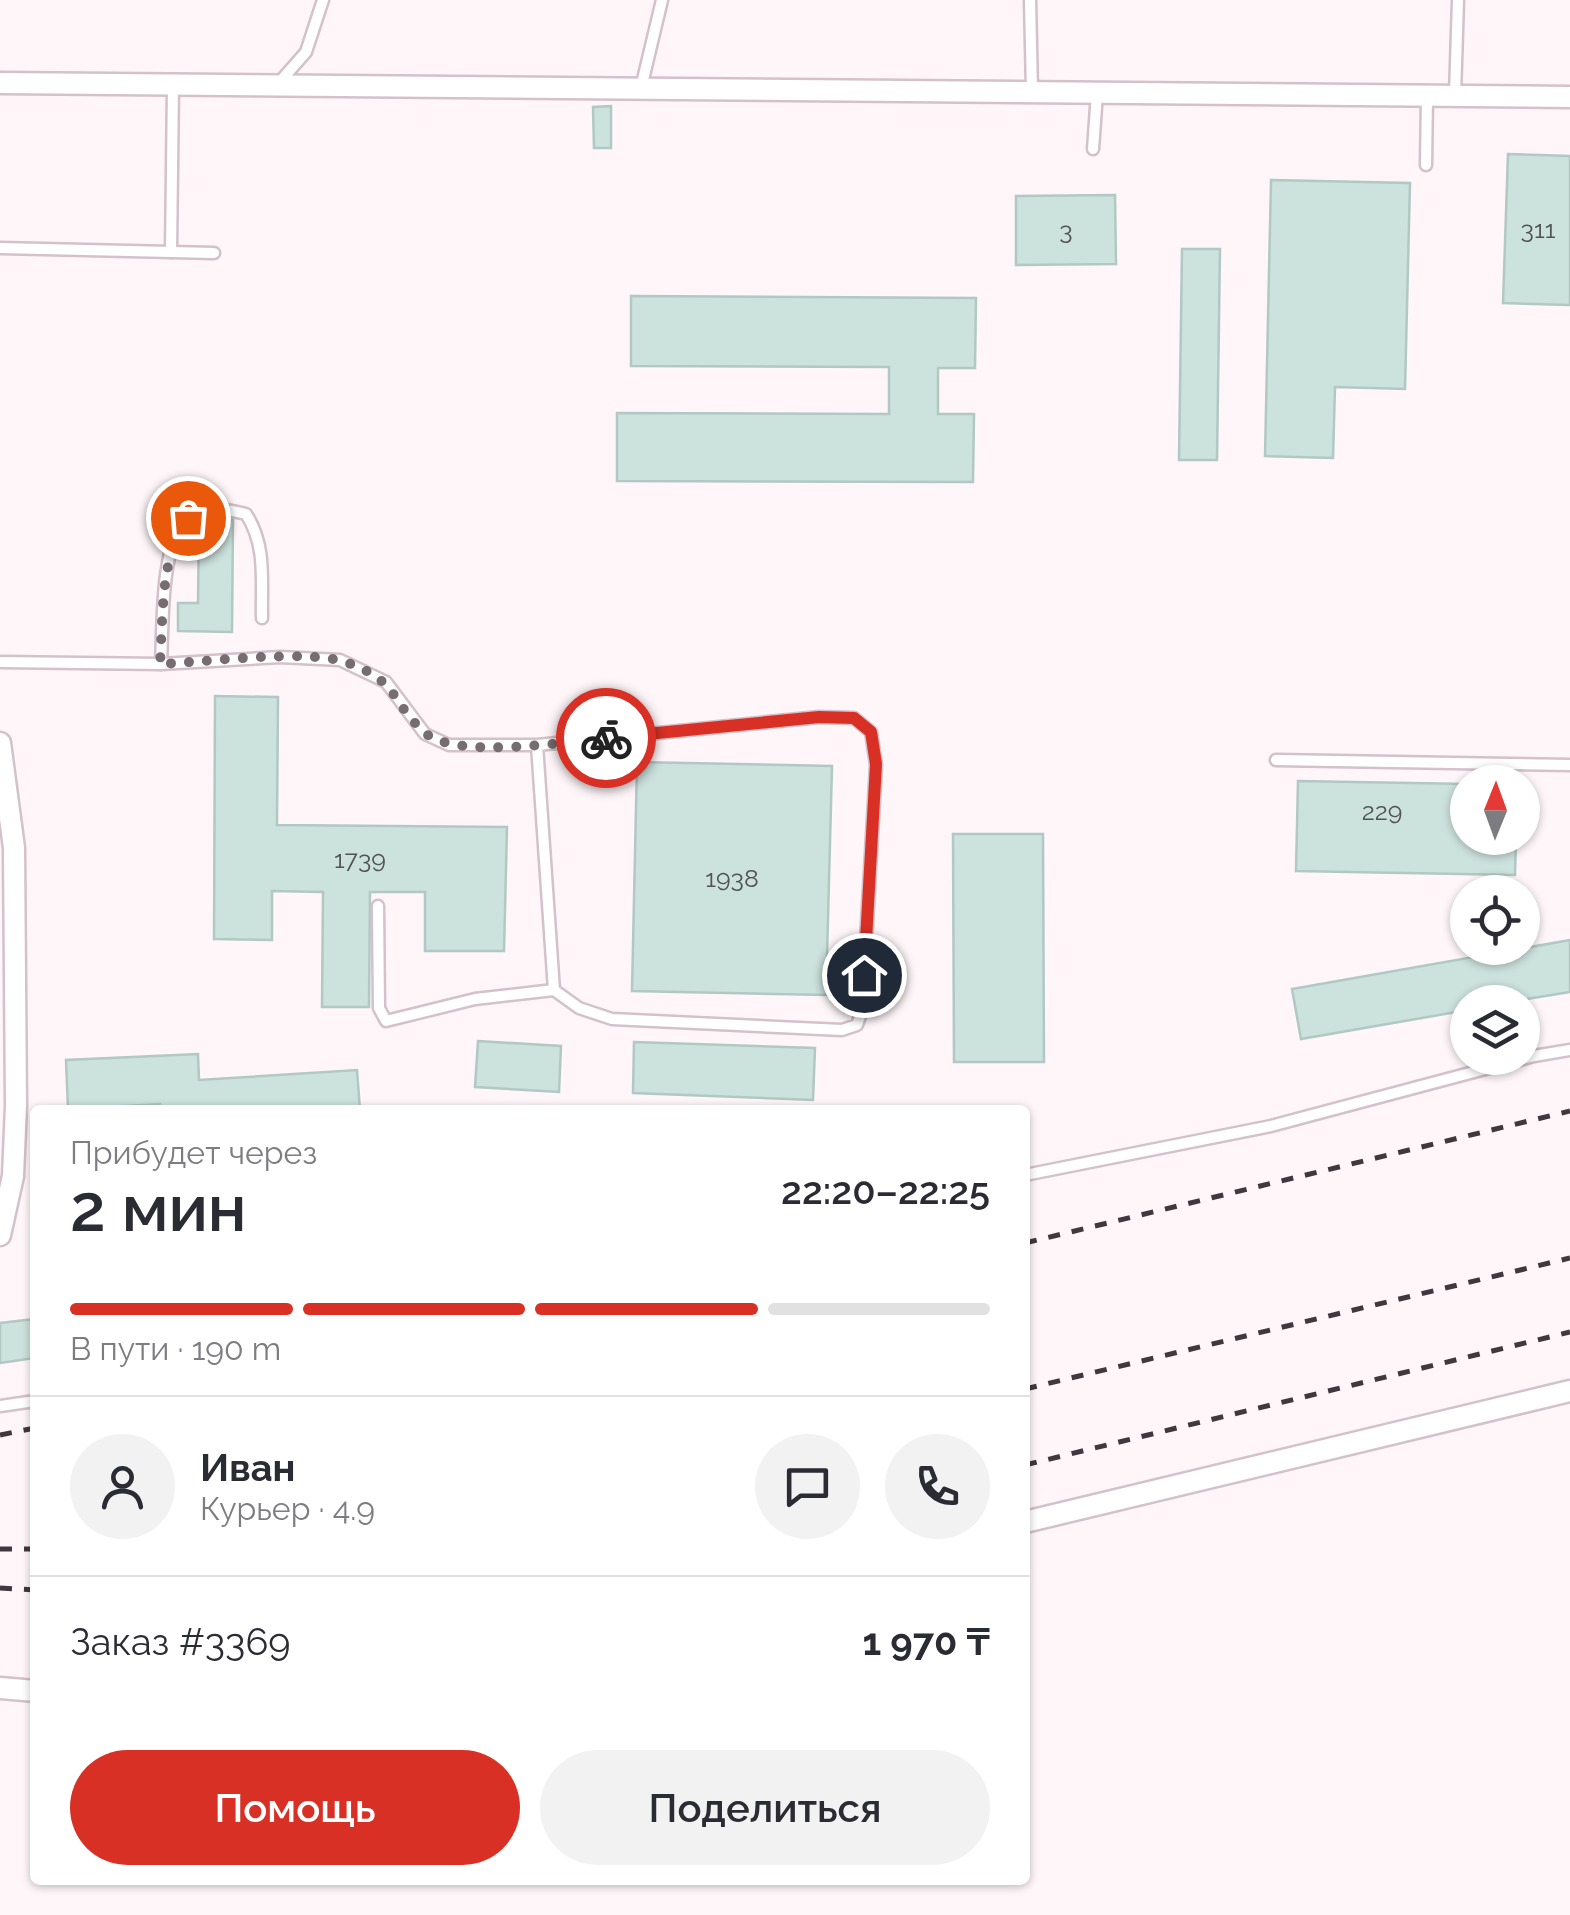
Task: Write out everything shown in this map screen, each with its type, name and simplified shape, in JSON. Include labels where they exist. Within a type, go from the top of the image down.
[{"type":"street","points":[[0,83],[1570,97]]},
{"type":"street","points":[[0,743],[14,848],[8,963],[12,1176],[0,1235]]},
{"type":"street","points":[[1030,1521],[1570,1391]]},
{"type":"street","points":[[0,1688],[30,1690]]},
{"type":"lane","points":[[276,86],[306,52],[322,0]]},
{"type":"lane","points":[[640,89],[662,0]]},
{"type":"lane","points":[[1030,0],[1032,92]]},
{"type":"lane","points":[[1454,96],[1458,0]]},
{"type":"lane","points":[[171,252],[173,85]]},
{"type":"lane","points":[[1093,149],[1097,93]]},
{"type":"lane","points":[[1426,165],[1428,96]]},
{"type":"lane","points":[[0,248],[214,253]]},
{"type":"lane","points":[[160,664],[171,552],[179,529],[188,518],[203,511],[246,514],[256,529],[262,553],[262,618]]},
{"type":"lane","points":[[0,662],[160,664],[280,657],[340,660],[386,682],[425,734],[449,745],[536,745],[819,717],[854,718],[871,732],[876,764],[862,1010],[857,1025],[842,1030],[612,1019],[579,1008],[554,990],[475,999],[386,1022],[379,1008],[378,906]]},
{"type":"lane","points":[[536,745],[554,990]]},
{"type":"lane","points":[[1276,760],[1570,766]]},
{"type":"lane","points":[[1030,1174],[1271,1126],[1534,1056],[1570,1050]]},
{"type":"lane","points":[[0,1406],[30,1402]]},
{"type":"building","points":[[611,106],[611,148],[594,148],[593,107]]},
{"type":"building","points":[[1508,154],[1570,156],[1570,305],[1503,303]]},
{"type":"building","points":[[1271,180],[1410,183],[1405,389],[1335,387],[1333,458],[1265,456]]},
{"type":"building","points":[[1115,195],[1116,264],[1016,265],[1016,196]]},
{"type":"building","points":[[1182,249],[1220,249],[1217,460],[1179,460]]},
{"type":"building","points":[[631,296],[976,298],[975,368],[938,368],[938,414],[974,414],[973,482],[617,481],[617,413],[889,414],[889,367],[631,366]]},
{"type":"building","points":[[233,520],[232,632],[178,631],[178,603],[198,603],[199,522]]},
{"type":"building","points":[[215,696],[278,697],[277,825],[507,827],[504,951],[425,951],[425,892],[370,892],[369,1007],[322,1007],[323,892],[272,891],[272,940],[214,939]]},
{"type":"building","points":[[637,762],[832,766],[826,995],[632,991]]},
{"type":"building","points":[[1298,781],[1450,784],[1450,855],[1516,855],[1515,875],[1296,871]]},
{"type":"building","points":[[953,834],[1043,834],[1044,1062],[954,1062]]},
{"type":"building","points":[[1570,940],[1570,992],[1540,997],[1540,985],[1450,985],[1450,1013],[1301,1039],[1292,989],[1450,961],[1450,965],[1540,965],[1540,945]]},
{"type":"building","points":[[478,1041],[561,1046],[559,1092],[475,1087]]},
{"type":"building","points":[[634,1042],[815,1048],[813,1100],[633,1093]]},
{"type":"building","points":[[198,1054],[199,1080],[357,1070],[360,1105],[68,1105],[66,1060]]},
{"type":"building","points":[[30,1320],[30,1359],[0,1363],[0,1323]]},
{"type":"railway","points":[[1030,1242],[1570,1111]]},
{"type":"railway","points":[[1030,1388],[1570,1258]]},
{"type":"railway","points":[[1030,1464],[1570,1332]]},
{"type":"railway","points":[[0,1435],[30,1429]]},
{"type":"railway","points":[[0,1549],[30,1549]]},
{"type":"railway","points":[[0,1588],[30,1590]]},
{"type":"way so far","points":[[188,518],[179,529],[171,552],[160,664],[280,657],[340,660],[386,682],[425,734],[449,745],[494,747],[606,738]]},
{"type":"route","points":[[606,738],[819,717],[854,718],[871,732],[876,764],[864,975]]}]
